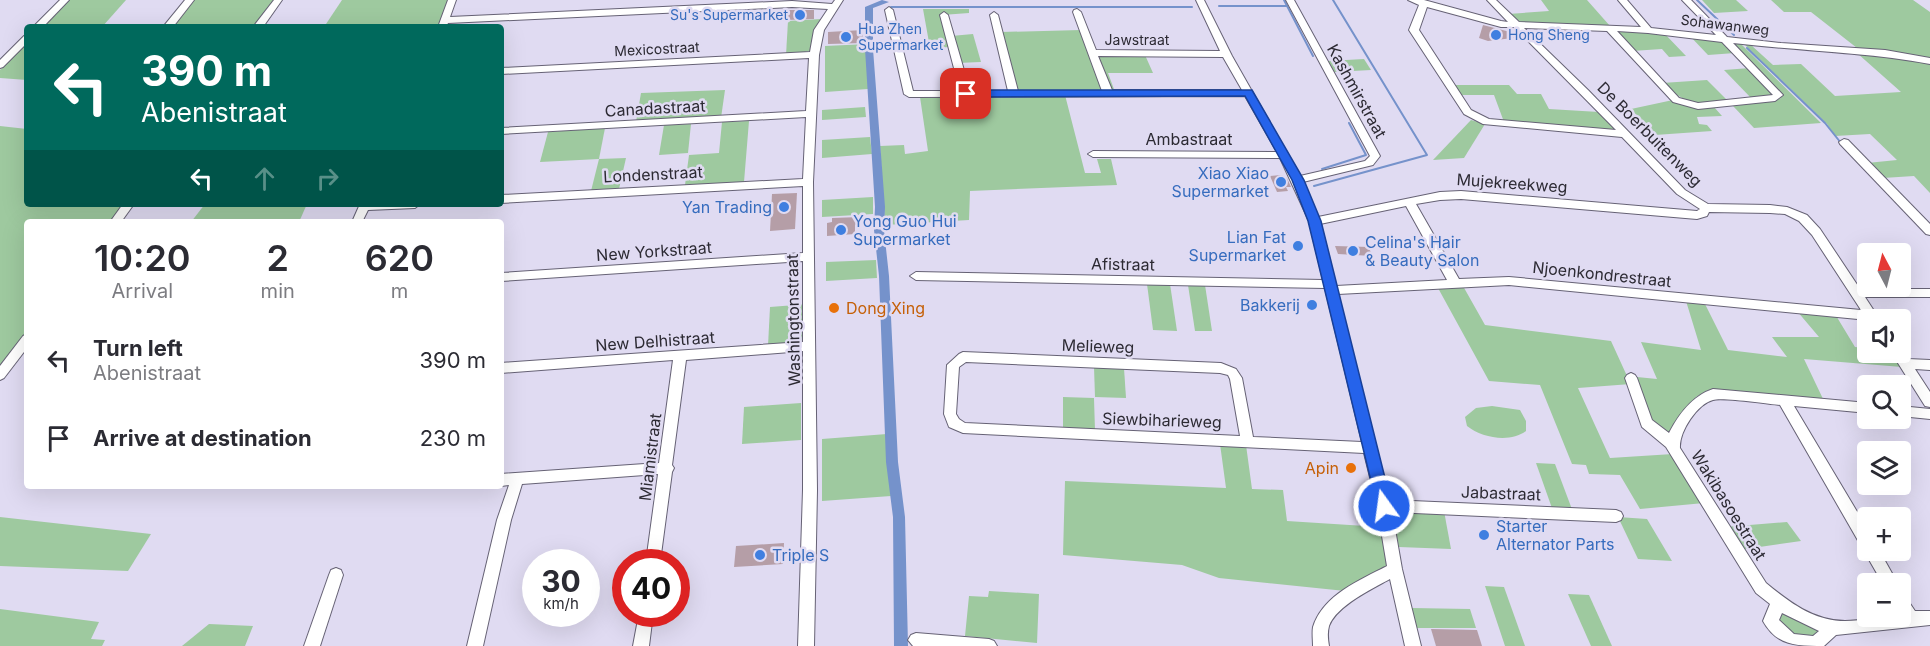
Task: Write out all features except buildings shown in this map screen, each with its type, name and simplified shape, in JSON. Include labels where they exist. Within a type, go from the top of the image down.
[{"type":"street","points":[[41,24],[65,0]]},
{"type":"street","points":[[170,24],[190,0]]},
{"type":"street","points":[[260,24],[278,0]]},
{"type":"street","points":[[452,0],[443,24],[836,3]]},
{"type":"street","points":[[1200,0],[1226,54],[1298,180],[1314,221],[1384,506],[1395,569],[1413,646]]},
{"type":"street","name":"Kashmirstraat","points":[[1290,0],[1375,156],[1369,163],[1298,180]]},
{"type":"street","name":"Sohawanweg","points":[[1412,0],[1515,25],[1648,30],[1885,53],[1930,61]]},
{"type":"street","name":"De Boerbuitenweg","points":[[1491,0],[1681,192],[1706,208],[1770,209],[1787,211],[1803,218],[1816,232],[1867,309]]},
{"type":"street","points":[[1623,0],[1648,30]]},
{"type":"street","points":[[1609,28],[1676,100],[1698,106],[1775,98],[1778,95],[1775,91],[1686,0]]},
{"type":"street","name":"Washingtonstraat","points":[[806,646],[810,346],[808,182],[811,114],[814,55],[819,30],[836,3]]},
{"type":"street","points":[[1424,3],[1414,30],[1467,112],[1476,118],[1487,122],[1626,135]]},
{"type":"street","points":[[890,10],[909,94],[1248,93]]},
{"type":"street","name":"Jawstraat","points":[[1077,12],[1092,53],[1226,54]]},
{"type":"street","points":[[944,15],[966,94]]},
{"type":"street","points":[[994,15],[1014,94]]},
{"type":"street","points":[[0,65],[24,41]]},
{"type":"street","points":[[1092,53],[1108,93]]},
{"type":"street","name":"Mexicostraat","points":[[504,71],[814,55]]},
{"type":"street","name":"Canadastraat","points":[[504,131],[811,114]]},
{"type":"street","points":[[1844,142],[1930,231]]},
{"type":"street","name":"Ambastraat","points":[[1093,154],[1284,155]]},
{"type":"street","name":"Londenstraat","points":[[504,199],[808,182]]},
{"type":"street","name":"Mujekreekweg","points":[[1314,221],[1461,195],[1697,215],[1703,213],[1706,208]]},
{"type":"street","points":[[1410,203],[1455,283]]},
{"type":"street","points":[[117,219],[127,207]]},
{"type":"street","name":"New Yorkstraat","points":[[504,277],[808,257]]},
{"type":"street","name":"Afistraat","points":[[916,276],[1329,287]]},
{"type":"street","name":"Njoenkondrestraat","points":[[1329,287],[1509,281],[1857,315]]},
{"type":"street","points":[[1856,293],[1930,293]]},
{"type":"street","points":[[0,375],[24,343]]},
{"type":"street","name":"New Delhistraat","points":[[504,368],[810,346]]},
{"type":"street","name":"Miamistraat","points":[[655,549],[680,357]]},
{"type":"street","name":"Melieweg","points":[[954,423],[950,414],[953,364],[963,357],[1221,368],[1232,372],[1236,378],[1247,440]]},
{"type":"street","points":[[1904,364],[1930,365]]},
{"type":"street","points":[[1904,364],[1930,402]]},
{"type":"street","points":[[1631,378],[1647,423],[1671,443]]},
{"type":"street","name":"Wakibasoestraat","points":[[1857,407],[1721,393],[1706,397],[1687,417],[1671,443],[1761,588],[1778,603],[1816,622],[1834,627],[1857,626]]},
{"type":"street","points":[[1784,400],[1857,525]]},
{"type":"street","points":[[1911,412],[1930,414]]},
{"type":"street","name":"Siewbiharieweg","points":[[954,423],[963,428],[1247,440],[1370,448]]},
{"type":"street","points":[[504,480],[667,468]]},
{"type":"street","points":[[475,646],[504,520],[517,480]]},
{"type":"street","name":"Jabastraat","points":[[1384,506],[1616,516]]},
{"type":"street","points":[[1321,646],[1320,629],[1329,612],[1356,591],[1395,569]]},
{"type":"street","points":[[312,646],[336,575]]},
{"type":"street","points":[[1778,603],[1771,621],[1783,638],[1804,645],[1814,643],[1834,627]]},
{"type":"street","name":"Wakibasoestraat","points":[[1911,617],[1930,618]]},
{"type":"street","points":[[641,646],[644,627]]},
{"type":"street","points":[[916,640],[989,646]]},
{"type":"green space","points":[[69,0],[126,0],[105,24],[45,24]]},
{"type":"green space","points":[[193,0],[274,0],[257,24],[173,24]]},
{"type":"green space","points":[[342,0],[449,0],[440,24],[326,24]]},
{"type":"green space","points":[[1541,0],[1587,0],[1610,26],[1524,24],[1508,14],[1549,11]]},
{"type":"green space","points":[[1702,0],[1736,0],[1748,11],[1714,13]]},
{"type":"green space","points":[[1771,0],[1913,0],[1930,12],[1930,59],[1857,48],[1811,12],[1784,12]]},
{"type":"green space","points":[[923,9],[969,9],[969,13],[942,15],[951,47],[930,48]]},
{"type":"green space","points":[[821,19],[811,51],[786,55],[788,21]]},
{"type":"green space","points":[[1081,30],[1091,55],[1145,55],[1153,73],[1108,73],[1115,92],[1017,91],[1001,32]]},
{"type":"green space","points":[[1617,30],[1663,32],[1686,56],[1669,57],[1662,49],[1632,51],[1616,32]]},
{"type":"green space","points":[[973,34],[981,62],[958,63],[951,36]]},
{"type":"green space","points":[[1689,35],[1721,40],[1735,53],[1708,55]]},
{"type":"green space","points":[[1732,42],[1739,42],[1821,123],[1754,128],[1733,106],[1775,101],[1781,98],[1780,93]]},
{"type":"green space","points":[[1743,43],[1751,45],[1773,65],[1801,64],[1835,96],[1901,92],[1857,53],[1930,63],[1930,193],[1914,176],[1883,178],[1867,163],[1897,160],[1870,134],[1835,136],[1827,124]]},
{"type":"green space","points":[[868,44],[868,89],[825,92],[825,46]]},
{"type":"green space","points":[[24,45],[24,80],[0,78],[0,70]]},
{"type":"green space","points":[[1364,59],[1371,70],[1334,72],[1328,61]]},
{"type":"green space","points":[[1750,68],[1774,96],[1753,100],[1724,70]]},
{"type":"green space","points":[[1707,80],[1729,102],[1693,102],[1679,96],[1662,83]]},
{"type":"green space","points":[[1452,85],[1509,85],[1517,94],[1541,94],[1549,109],[1599,112],[1615,129],[1612,132],[1504,122],[1494,95],[1458,95]]},
{"type":"green space","points":[[725,90],[721,118],[636,122],[641,93]]},
{"type":"green space","points":[[1065,95],[1085,173],[1101,173],[1097,159],[1111,159],[1117,185],[970,191],[969,220],[885,225],[880,146],[904,145],[905,154],[928,151],[920,97]]},
{"type":"green space","points":[[1673,100],[1714,107],[1722,116],[1697,117],[1699,124],[1707,125],[1712,131],[1655,135],[1631,109]]},
{"type":"green space","points":[[865,107],[866,117],[822,120],[822,110]]},
{"type":"green space","points":[[1471,120],[1485,124],[1464,158],[1433,160]]},
{"type":"green space","points":[[749,121],[744,182],[685,185],[689,155],[719,153],[722,122]]},
{"type":"green space","points":[[691,124],[688,153],[659,155],[664,125]]},
{"type":"green space","points":[[0,126],[24,129],[24,207],[122,207],[113,219],[24,219],[24,336],[0,368]]},
{"type":"green space","points":[[605,128],[599,159],[540,162],[548,132]]},
{"type":"green space","points":[[870,137],[872,154],[822,158],[822,140]]},
{"type":"green space","points":[[626,158],[619,189],[591,191],[599,159]]},
{"type":"green space","points":[[873,197],[873,214],[822,217],[822,200]]},
{"type":"green space","points":[[203,207],[306,207],[300,219],[193,219]]},
{"type":"green space","points":[[876,260],[877,278],[826,281],[826,262]]},
{"type":"green space","points":[[1147,284],[1170,284],[1177,331],[1153,330]]},
{"type":"green space","points":[[1188,285],[1205,285],[1212,331],[1195,331]]},
{"type":"green space","points":[[1463,286],[1485,325],[1611,341],[1627,376],[1657,379],[1641,342],[1701,350],[1686,301],[1704,302],[1728,350],[1787,357],[1772,337],[1819,337],[1797,311],[1835,314],[1857,347],[1857,363],[1899,363],[1902,367],[1804,359],[1824,401],[1708,390],[1696,397],[1667,435],[1647,421],[1631,384],[1578,388],[1610,458],[1673,454],[1704,503],[1640,509],[1620,475],[1589,474],[1586,465],[1572,464],[1540,385],[1489,381],[1438,288]]},
{"type":"green space","points":[[808,304],[804,341],[768,346],[770,307]]},
{"type":"green space","points":[[1094,367],[1124,368],[1126,398],[1095,397]]},
{"type":"green space","points":[[1063,397],[1094,398],[1095,431],[1063,430]]},
{"type":"green space","points":[[801,403],[801,440],[742,444],[744,407]]},
{"type":"green space","points":[[1492,406],[1520,410],[1526,421],[1526,431],[1504,438],[1480,434],[1467,426],[1465,417],[1476,408]]},
{"type":"green space","points":[[887,434],[891,496],[822,501],[822,439]]},
{"type":"green space","points":[[1220,444],[1246,445],[1252,489],[1283,490],[1287,521],[1381,527],[1390,567],[1355,592],[1219,578],[1182,565],[1063,555],[1065,481],[1226,488]]},
{"type":"green space","points":[[1536,463],[1555,464],[1573,512],[1553,511]]},
{"type":"green space","points":[[1393,511],[1444,511],[1451,549],[1399,547],[1391,514]]},
{"type":"green space","points":[[0,517],[151,534],[128,571],[0,566]]},
{"type":"green space","points":[[1618,517],[1647,519],[1672,561],[1638,559]]},
{"type":"green space","points":[[1787,522],[1801,541],[1739,550],[1725,527]]},
{"type":"green space","points":[[1485,586],[1504,587],[1525,646],[1505,646]]},
{"type":"green space","points":[[989,591],[1039,594],[1037,643],[965,636],[969,596],[988,597]]},
{"type":"green space","points":[[1568,594],[1589,595],[1612,646],[1591,646]]},
{"type":"green space","points":[[1412,608],[1470,609],[1476,628],[1416,628]]},
{"type":"green space","points":[[0,609],[99,622],[91,639],[105,640],[102,646],[0,646]]},
{"type":"green space","points":[[1778,610],[1826,629],[1805,639],[1794,636],[1775,623]]},
{"type":"green space","points":[[209,624],[253,626],[245,646],[182,646]]},
{"type":"waterway","points":[[1284,0],[1313,56]]},
{"type":"waterway","points":[[1314,186],[1427,155],[1333,0]]},
{"type":"waterway","points":[[1697,0],[1734,35]]},
{"type":"waterway","points":[[885,2],[869,7],[869,49],[880,207],[879,230],[884,276],[892,462],[899,517],[901,646]]},
{"type":"waterway","points":[[1219,6],[1287,6]]},
{"type":"waterway","points":[[891,7],[1192,7]]},
{"type":"waterway","points":[[1747,48],[1825,123],[1841,143]]},
{"type":"waterway","points":[[1322,169],[1366,155],[1349,123]]},
{"type":"place","name":"Su's Supermarket","points":[[800,15]]},
{"type":"place","name":"Hong Sheng","points":[[1496,35]]},
{"type":"place","name":"Hua Zhen Supermarket","points":[[846,37]]},
{"type":"place","name":"Xiao Xiao Supermarket","points":[[1281,182]]},
{"type":"place","name":"Yan Trading","points":[[784,207]]},
{"type":"place","name":"Yong Guo Hui Supermarket","points":[[841,230]]},
{"type":"place","name":"Lian Fat Supermarket","points":[[1298,246]]},
{"type":"place","name":"Celina's Hair & Beauty Salon","points":[[1353,251]]},
{"type":"place","name":"Bakkerij","points":[[1312,305]]},
{"type":"place","name":"Dong Xing","points":[[834,308]]},
{"type":"place","name":"Apin","points":[[1351,468]]},
{"type":"place","name":"Starter Alternator Parts","points":[[1484,535]]},
{"type":"place","name":"Triple S","points":[[760,555]]},
{"type":"route","points":[[966,94],[1248,93],[1298,180],[1314,221],[1384,506]]}]
